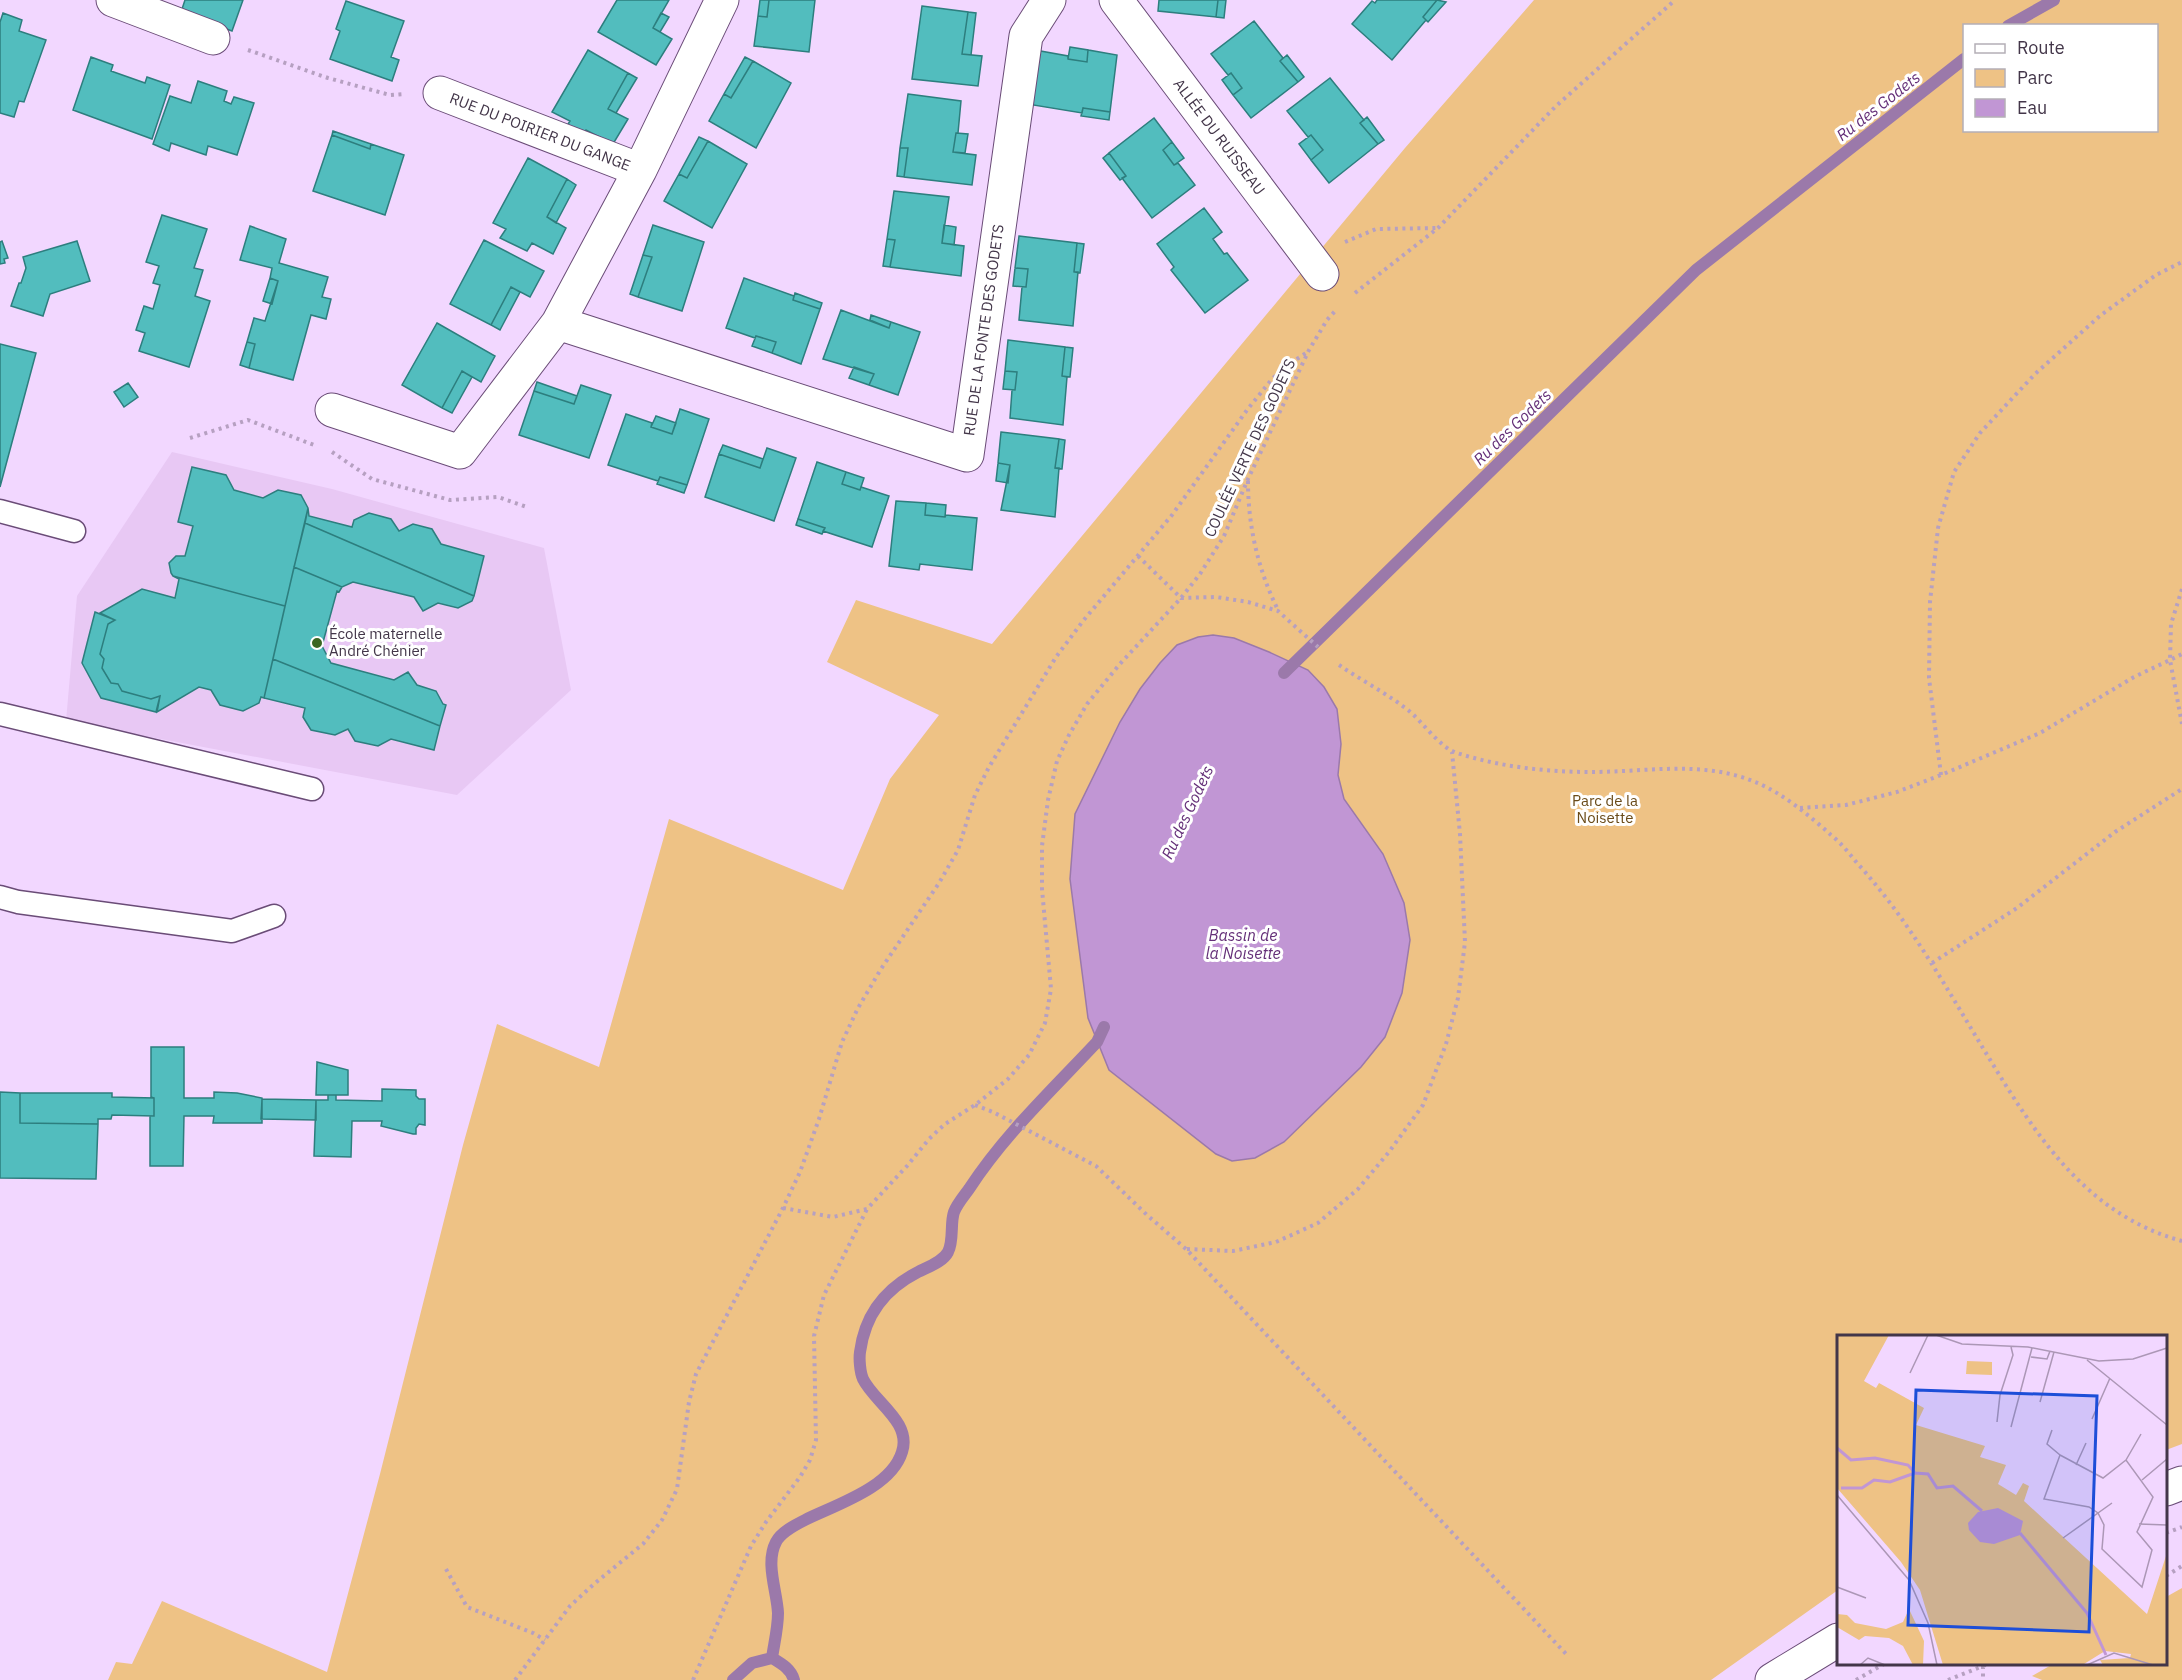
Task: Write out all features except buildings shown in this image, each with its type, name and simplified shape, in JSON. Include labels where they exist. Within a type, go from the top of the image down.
[{"type":"street","points":[[113,0],[213,38]]},
{"type":"street","points":[[332,410],[460,452],[558,323],[640,170],[722,0]]},
{"type":"street","name":"RUE DE LA FONTE DES GODETS","points":[[558,323],[967,455],[1026,36],[1049,0]]},
{"type":"street","name":"ALLÉE DU RUISSEAU","points":[[1116,0],[1316,266]]},
{"type":"street","name":"RUE DU POIRIER DU GANGE","points":[[440,93],[640,170]]},
{"type":"street","points":[[2167,1489],[2182,1483]]},
{"type":"street","points":[[1772,1680],[1837,1641]]},
{"type":"lane","points":[[0,511],[74,531]]},
{"type":"lane","points":[[0,714],[312,789]]},
{"type":"lane","points":[[0,897],[18,902],[232,930],[274,916]]},
{"type":"path","points":[[1352,296],[1438,228],[1556,106],[1675,0]]},
{"type":"path","points":[[213,38],[328,78],[390,95],[440,93]]},
{"type":"path","points":[[1316,266],[1376,229],[1438,228]]},
{"type":"path","points":[[1941,775],[1929,678],[1930,602],[1938,528],[1954,472],[1980,434],[2035,374],[2101,315],[2156,274],[2182,262]]},
{"type":"path","name":"COULÉE VERTE DES GODETS","points":[[693,1680],[751,1546],[810,1461],[816,1440],[814,1336],[824,1295],[867,1209],[929,1139],[960,1113],[975,1106],[1008,1079],[1029,1055],[1044,1023],[1052,989],[1042,889],[1042,846],[1048,800],[1057,761],[1069,735],[1087,704],[1119,665],[1181,598],[1200,574],[1224,536],[1248,479],[1309,350],[1327,320],[1338,308]]},
{"type":"path","points":[[515,1680],[570,1606],[643,1544],[662,1520],[677,1488],[689,1402],[696,1374],[800,1172],[842,1042],[858,1008],[958,850],[975,795],[989,766],[1056,657],[1083,621],[1172,515],[1272,379],[1309,350]]},
{"type":"path","points":[[190,438],[248,420],[332,452],[372,479],[450,500],[498,497],[527,507]]},
{"type":"path","points":[[1248,479],[1248,507],[1252,534],[1269,591],[1278,611],[1318,647]]},
{"type":"path","points":[[1138,556],[1181,598],[1216,597],[1248,602],[1278,611]]},
{"type":"path","points":[[2182,590],[2171,624],[2170,660],[2182,724]]},
{"type":"path","points":[[1799,808],[1846,805],[1897,792],[1941,775],[2040,733],[2134,677],[2182,654]]},
{"type":"path","points":[[1339,665],[1407,710],[1452,752],[1503,766],[1544,771],[1683,769],[1720,771],[1756,782],[1799,808],[1833,836],[1872,879],[1899,914],[1932,963],[2022,1113],[2057,1159],[2095,1196],[2128,1219],[2156,1234],[2182,1241]]},
{"type":"path","points":[[1186,1249],[1233,1251],[1276,1242],[1318,1223],[1358,1189],[1389,1152],[1423,1105],[1446,1044],[1455,1010],[1465,942],[1460,834],[1452,752]]},
{"type":"path","points":[[1932,963],[2017,908],[2115,832],[2182,789]]},
{"type":"path","points":[[975,1106],[1096,1166],[1186,1249],[1567,1655]]},
{"type":"path","points":[[783,1208],[833,1216],[867,1209]]},
{"type":"path","points":[[2167,1533],[2182,1527]]},
{"type":"path","points":[[2167,1575],[2182,1566]]},
{"type":"path","points":[[446,1569],[467,1607],[545,1640]]},
{"type":"path","points":[[1857,1680],[1882,1665]]},
{"type":"path","points":[[1948,1680],[1983,1666],[1983,1680]]},
{"type":"shaded area","name":"École maternelle André Chénier","points":[[172,452],[332,489],[544,548],[571,690],[457,795],[66,721],[77,596]]},
{"type":"green space","name":"Parc de la Noisette","points":[[1534,0],[2182,0],[2182,1444],[2167,1450],[2167,1335],[1837,1335],[1837,1591],[1711,1680],[108,1680],[116,1662],[132,1664],[162,1601],[327,1672],[380,1474],[463,1145],[497,1024],[599,1067],[669,819],[843,890],[890,779],[939,715],[827,662],[856,600],[992,644],[1405,148]]},
{"type":"green space","points":[[2182,1588],[2182,1680],[2042,1680],[2032,1676],[2051,1665],[2167,1665],[2167,1596]]},
{"type":"water","name":"Bassin de la Noisette","points":[[1213,635],[1234,638],[1308,670],[1324,687],[1337,709],[1341,744],[1338,775],[1344,799],[1383,854],[1404,903],[1410,940],[1402,993],[1385,1037],[1361,1067],[1284,1142],[1255,1158],[1232,1161],[1216,1154],[1109,1070],[1088,1018],[1070,879],[1075,814],[1120,722],[1140,689],[1177,645],[1198,637]]},
{"type":"waterway","name":"Ru des Godets","points":[[2012,24],[2054,0]]},
{"type":"waterway","name":"Ru des Godets","points":[[1284,673],[1696,270],[1963,60]]},
{"type":"waterway","name":"Ru des Godets","points":[[733,1680],[752,1663],[772,1658],[778,1613],[772,1577],[772,1559],[778,1538],[797,1524],[861,1494],[874,1485],[896,1465],[902,1452],[904,1441],[902,1431],[868,1388],[861,1373],[860,1352],[872,1314],[896,1286],[946,1256],[951,1243],[954,1212],[961,1200],[1013,1131],[1097,1042],[1104,1027]]},
{"type":"waterway","points":[[772,1658],[783,1665],[794,1680]]},
{"type":"place","name":"École maternelle André Chénier","points":[[317,643]]}]
